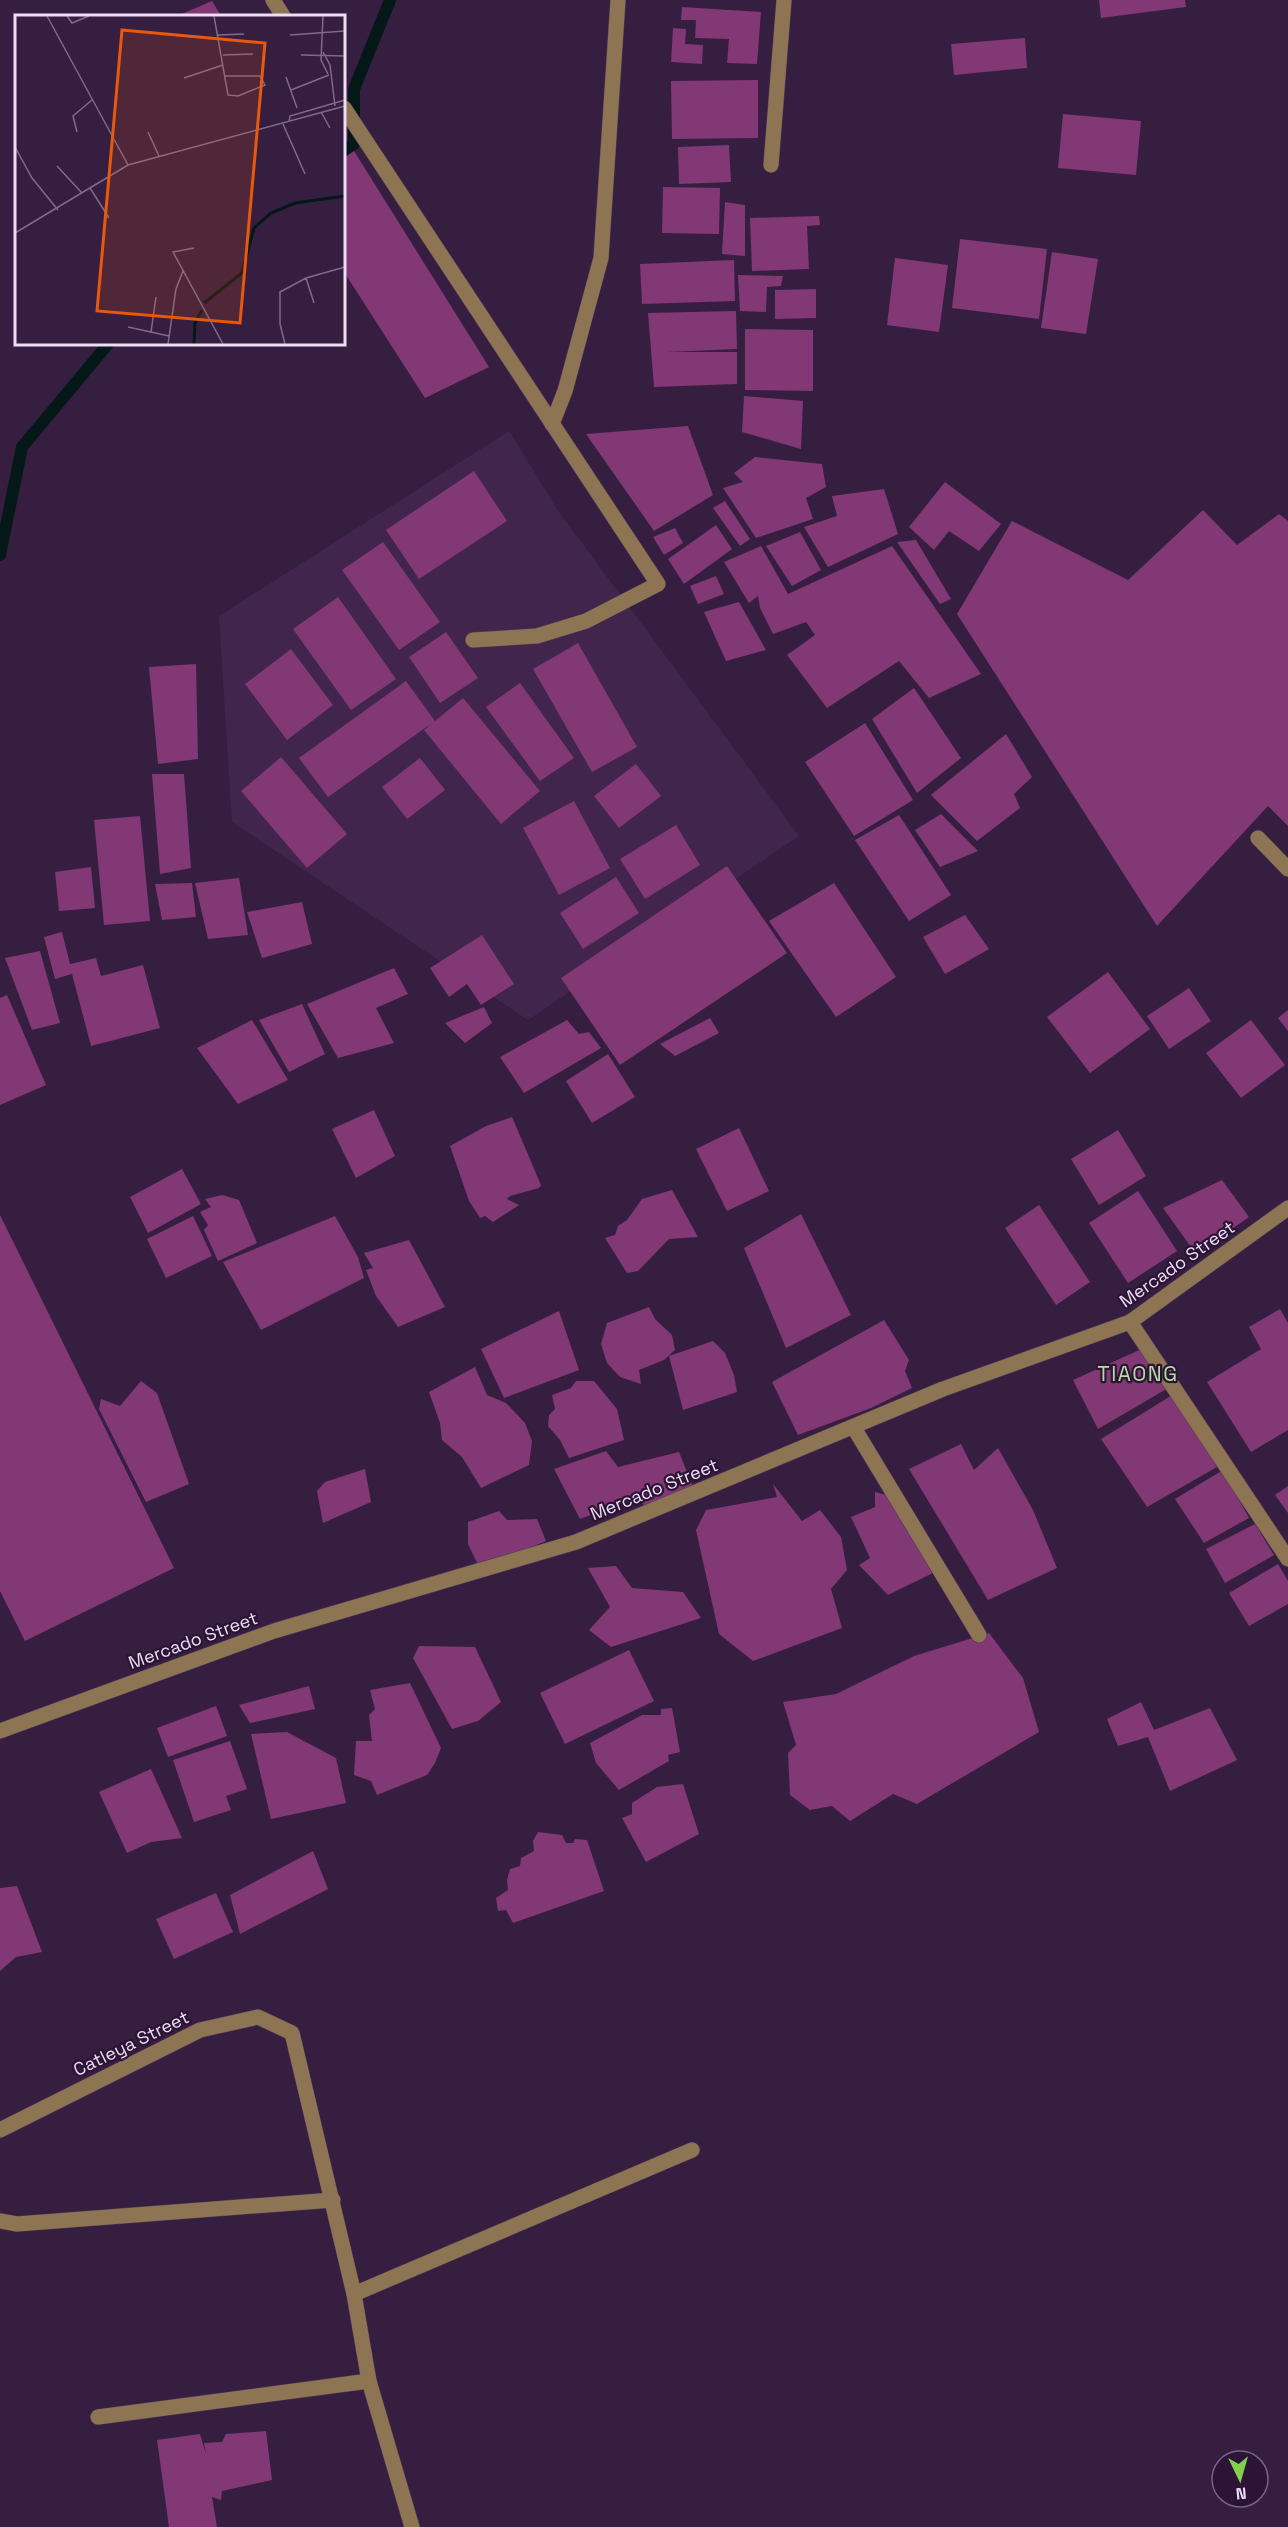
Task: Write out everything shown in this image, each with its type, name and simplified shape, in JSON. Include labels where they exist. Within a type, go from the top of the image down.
[{"type":"street","points":[[273,0],[283,15]]},
{"type":"street","points":[[552,424],[565,391],[601,258],[618,0]]},
{"type":"street","points":[[771,165],[784,0]]},
{"type":"street","points":[[345,110],[658,584],[586,621],[537,636],[472,640]]},
{"type":"street","points":[[1258,838],[1288,869]]},
{"type":"street","name":"Mercado Street","points":[[0,1731],[274,1631],[576,1542],[943,1389],[1130,1322],[1288,1208]]},
{"type":"street","points":[[1130,1322],[1288,1559]]},
{"type":"street","points":[[854,1428],[979,1635]]},
{"type":"street","name":"Catleya Street","points":[[0,2130],[200,2030],[258,2017],[292,2032],[354,2294],[369,2381],[412,2527]]},
{"type":"street","points":[[354,2294],[692,2150]]},
{"type":"street","points":[[0,2221],[17,2224],[333,2200]]},
{"type":"street","points":[[98,2417],[369,2381]]},
{"type":"shaded area","points":[[509,431],[559,512],[799,836],[528,1020],[232,822],[219,616]]},
{"type":"building","points":[[1099,0],[1185,0],[1186,7],[1101,18]]},
{"type":"building","points":[[212,1],[220,15],[179,15]]},
{"type":"building","points":[[682,7],[761,12],[757,64],[727,63],[729,39],[695,38],[696,20],[681,20]]},
{"type":"building","points":[[673,28],[686,29],[685,44],[703,45],[702,64],[671,62]]},
{"type":"building","points":[[1025,38],[1027,68],[954,75],[951,44]]},
{"type":"building","points":[[758,80],[758,138],[672,139],[671,81]]},
{"type":"building","points":[[1063,114],[1141,121],[1136,175],[1058,168]]},
{"type":"building","points":[[729,145],[731,182],[679,184],[678,147]]},
{"type":"building","points":[[354,151],[489,367],[425,398],[345,274],[345,157]]},
{"type":"building","points":[[663,187],[720,188],[719,234],[662,233]]},
{"type":"building","points":[[725,202],[745,205],[745,256],[722,254]]},
{"type":"building","points":[[819,216],[820,225],[807,226],[809,269],[752,271],[750,218]]},
{"type":"building","points":[[960,239],[1047,249],[1039,319],[952,308]]},
{"type":"building","points":[[1052,252],[1098,259],[1086,334],[1041,328]]},
{"type":"building","points":[[895,258],[948,265],[939,332],[887,325]]},
{"type":"building","points":[[734,260],[735,301],[642,304],[640,264]]},
{"type":"building","points":[[738,275],[783,276],[781,286],[767,287],[766,312],[740,311]]},
{"type":"building","points":[[816,289],[816,318],[775,319],[775,290]]},
{"type":"building","points":[[736,311],[737,349],[667,352],[737,352],[737,384],[654,387],[648,313]]},
{"type":"building","points":[[745,329],[813,330],[813,391],[745,390]]},
{"type":"building","points":[[744,396],[803,401],[801,449],[742,432]]},
{"type":"building","points":[[688,426],[713,495],[654,531],[586,434]]},
{"type":"building","points":[[755,457],[822,464],[826,487],[806,498],[813,519],[756,538],[723,488],[743,482],[734,473]]},
{"type":"building","points":[[474,471],[507,521],[419,579],[386,530]]},
{"type":"building","points":[[945,482],[1001,524],[979,551],[949,531],[934,550],[909,527]]},
{"type":"building","points":[[884,489],[898,534],[828,567],[804,527],[837,516],[832,496]]},
{"type":"building","points":[[725,501],[750,539],[740,546],[713,508]]},
{"type":"building","points":[[1203,510],[1237,545],[1279,514],[1288,521],[1288,826],[1268,806],[1157,926],[957,614],[1012,521],[1128,580]]},
{"type":"building","points":[[716,525],[732,549],[684,584],[668,559]]},
{"type":"building","points":[[675,528],[683,543],[664,555],[653,537]]},
{"type":"building","points":[[800,532],[821,570],[792,586],[766,546]]},
{"type":"building","points":[[916,540],[951,599],[940,604],[897,542]]},
{"type":"building","points":[[383,542],[440,622],[399,650],[342,570]]},
{"type":"building","points":[[761,546],[788,594],[892,546],[981,674],[929,698],[899,661],[827,708],[787,655],[815,635],[806,622],[773,634],[760,608],[758,596],[749,603],[724,562]]},
{"type":"building","points":[[716,576],[724,594],[698,604],[690,586]]},
{"type":"building","points":[[338,597],[396,679],[351,710],[293,629]]},
{"type":"building","points":[[739,602],[766,650],[726,661],[704,612]]},
{"type":"building","points":[[446,632],[478,678],[440,703],[409,657]]},
{"type":"building","points":[[578,643],[637,747],[592,772],[533,669]]},
{"type":"building","points":[[291,649],[333,705],[287,740],[245,684]]},
{"type":"building","points":[[196,664],[198,759],[158,764],[149,667]]},
{"type":"building","points":[[406,681],[435,721],[463,698],[540,791],[501,824],[424,730],[432,723],[328,797],[299,758]]},
{"type":"building","points":[[520,683],[574,758],[540,781],[486,707]]},
{"type":"building","points":[[914,688],[961,758],[917,793],[872,719]]},
{"type":"building","points":[[865,723],[913,800],[854,836],[805,762]]},
{"type":"building","points":[[1006,734],[1032,777],[1014,794],[1020,808],[977,841],[931,795]]},
{"type":"building","points":[[281,757],[347,834],[307,868],[241,791]]},
{"type":"building","points":[[420,758],[445,790],[407,819],[382,787]]},
{"type":"building","points":[[636,764],[661,796],[619,828],[594,796]]},
{"type":"building","points":[[152,774],[184,774],[191,868],[160,874]]},
{"type":"building","points":[[574,801],[610,868],[559,895],[523,828]]},
{"type":"building","points":[[941,814],[978,851],[940,867],[915,830]]},
{"type":"building","points":[[899,815],[951,895],[909,921],[855,840]]},
{"type":"building","points":[[140,816],[150,921],[104,925],[94,820]]},
{"type":"building","points":[[676,825],[700,865],[645,899],[620,859]]},
{"type":"building","points":[[727,866],[787,953],[620,1065],[561,978]]},
{"type":"building","points":[[91,867],[95,908],[59,911],[55,872]]},
{"type":"building","points":[[616,877],[639,913],[583,949],[560,913]]},
{"type":"building","points":[[239,878],[248,935],[208,939],[195,883]]},
{"type":"building","points":[[192,883],[196,917],[162,920],[155,884]]},
{"type":"building","points":[[834,883],[896,977],[836,1017],[769,921]]},
{"type":"building","points":[[302,902],[312,944],[262,958],[247,912]]},
{"type":"building","points":[[965,915],[989,949],[945,974],[923,937]]},
{"type":"building","points":[[62,932],[70,964],[96,958],[101,976],[143,965],[160,1028],[91,1046],[72,974],[55,979],[44,937]]},
{"type":"building","points":[[482,935],[514,984],[481,1005],[467,984],[449,997],[430,968]]},
{"type":"building","points":[[40,951],[60,1023],[32,1030],[5,958]]},
{"type":"building","points":[[394,968],[408,994],[376,1008],[394,1043],[338,1058],[307,1004]]},
{"type":"building","points":[[1108,972],[1150,1029],[1090,1073],[1047,1017]]},
{"type":"building","points":[[1189,988],[1211,1021],[1169,1049],[1147,1016]]},
{"type":"building","points":[[7,995],[46,1085],[0,1105],[0,998]]},
{"type":"building","points":[[302,1004],[325,1054],[289,1072],[259,1020]]},
{"type":"building","points":[[484,1007],[492,1023],[465,1043],[445,1023]]},
{"type":"building","points":[[1288,1010],[1288,1031],[1278,1018]]},
{"type":"building","points":[[710,1018],[719,1033],[675,1056],[660,1044]]},
{"type":"building","points":[[252,1020],[288,1080],[238,1104],[197,1048]]},
{"type":"building","points":[[567,1020],[579,1034],[589,1032],[601,1048],[524,1093],[500,1057]]},
{"type":"building","points":[[1251,1020],[1285,1065],[1241,1098],[1206,1053]]},
{"type":"building","points":[[608,1054],[635,1097],[592,1123],[566,1081]]},
{"type":"building","points":[[374,1110],[395,1156],[356,1178],[332,1129]]},
{"type":"building","points":[[512,1117],[541,1185],[539,1188],[510,1196],[507,1199],[519,1205],[493,1222],[485,1216],[480,1218],[469,1201],[450,1146],[486,1126]]},
{"type":"building","points":[[739,1128],[769,1191],[727,1211],[696,1149]]},
{"type":"building","points":[[1118,1130],[1146,1176],[1099,1205],[1071,1159]]},
{"type":"building","points":[[182,1169],[201,1204],[148,1233],[130,1197]]},
{"type":"building","points":[[1222,1180],[1249,1217],[1196,1254],[1163,1208]]},
{"type":"building","points":[[672,1190],[698,1237],[669,1239],[638,1271],[627,1273],[605,1238],[615,1235],[618,1226],[627,1220],[642,1199]]},
{"type":"building","points":[[1138,1191],[1177,1251],[1128,1283],[1089,1223]]},
{"type":"building","points":[[222,1195],[239,1200],[257,1243],[218,1261],[204,1230],[208,1225],[200,1212],[211,1207],[205,1199]]},
{"type":"building","points":[[1039,1205],[1090,1282],[1056,1305],[1005,1228]]},
{"type":"building","points":[[801,1214],[851,1315],[786,1348],[744,1248]]},
{"type":"building","points":[[0,1215],[174,1568],[25,1641],[0,1591]]},
{"type":"building","points":[[193,1216],[212,1256],[166,1278],[147,1239]]},
{"type":"building","points":[[335,1216],[358,1257],[364,1278],[261,1330],[223,1262]]},
{"type":"building","points":[[409,1240],[445,1307],[398,1327],[376,1296],[366,1270],[373,1268],[364,1253]]},
{"type":"building","points":[[649,1307],[655,1319],[672,1335],[675,1350],[664,1360],[639,1370],[641,1384],[620,1377],[607,1363],[601,1344],[607,1323]]},
{"type":"building","points":[[1280,1309],[1288,1323],[1288,1430],[1251,1452],[1207,1382],[1261,1349],[1249,1327]]},
{"type":"building","points":[[559,1311],[579,1370],[504,1398],[481,1349]]},
{"type":"building","points":[[884,1320],[909,1360],[905,1371],[912,1388],[871,1408],[798,1435],[772,1382]]},
{"type":"building","points":[[713,1341],[725,1353],[734,1375],[737,1392],[683,1410],[669,1356]]},
{"type":"building","points":[[1146,1347],[1170,1387],[1098,1429],[1073,1380]]},
{"type":"building","points":[[475,1367],[487,1395],[506,1403],[525,1423],[532,1441],[529,1465],[481,1488],[462,1457],[442,1440],[440,1423],[429,1392]]},
{"type":"building","points":[[141,1381],[157,1393],[189,1484],[146,1502],[99,1409],[101,1399],[120,1406]]},
{"type":"building","points":[[576,1381],[594,1381],[617,1409],[624,1440],[569,1458],[560,1440],[548,1426],[549,1415],[555,1409],[552,1395],[571,1388]]},
{"type":"building","points":[[1174,1394],[1217,1467],[1147,1507],[1101,1439]]},
{"type":"building","points":[[961,1444],[974,1470],[998,1448],[1033,1510],[1057,1568],[988,1600],[909,1469]]},
{"type":"building","points":[[606,1451],[618,1467],[679,1452],[693,1487],[645,1506],[637,1498],[580,1519],[554,1469]]},
{"type":"building","points":[[365,1469],[371,1502],[323,1523],[317,1491],[325,1482]]},
{"type":"building","points":[[1223,1470],[1249,1518],[1204,1543],[1175,1499]]},
{"type":"building","points":[[773,1484],[802,1521],[820,1510],[841,1537],[847,1570],[831,1589],[842,1628],[753,1661],[719,1634],[696,1530],[706,1510],[777,1497]]},
{"type":"building","points":[[1288,1486],[1288,1513],[1275,1495]]},
{"type":"building","points":[[875,1492],[890,1496],[935,1572],[888,1595],[859,1565],[870,1558],[851,1517],[875,1507]]},
{"type":"building","points":[[499,1511],[507,1520],[537,1519],[546,1541],[480,1569],[468,1544],[468,1522]]},
{"type":"building","points":[[1255,1524],[1274,1555],[1225,1583],[1206,1549]]},
{"type":"building","points":[[1278,1564],[1288,1581],[1288,1604],[1249,1626],[1229,1593]]},
{"type":"building","points":[[616,1566],[632,1588],[683,1592],[701,1618],[611,1647],[589,1630],[610,1607],[588,1568]]},
{"type":"building","points":[[989,1633],[1023,1678],[1039,1732],[917,1804],[893,1794],[850,1821],[832,1806],[810,1810],[790,1795],[788,1753],[796,1745],[783,1702],[836,1694],[914,1656]]},
{"type":"building","points":[[419,1646],[475,1647],[501,1702],[478,1721],[452,1729],[413,1658]]},
{"type":"building","points":[[629,1650],[654,1701],[565,1744],[540,1693]]},
{"type":"building","points":[[410,1683],[441,1748],[427,1775],[377,1795],[371,1781],[354,1775],[356,1741],[372,1741],[369,1715],[375,1709],[370,1690]]},
{"type":"building","points":[[309,1686],[315,1709],[250,1723],[239,1705]]},
{"type":"building","points":[[1141,1702],[1154,1730],[1210,1708],[1237,1760],[1170,1791],[1148,1737],[1118,1746],[1107,1719]]},
{"type":"building","points":[[216,1706],[227,1736],[168,1757],[157,1728]]},
{"type":"building","points":[[672,1708],[680,1752],[668,1755],[669,1761],[619,1790],[596,1763],[590,1743],[642,1715],[661,1715],[661,1709]]},
{"type":"building","points":[[287,1732],[336,1758],[346,1803],[271,1819],[251,1734]]},
{"type":"building","points":[[230,1741],[247,1789],[226,1796],[231,1810],[194,1822],[173,1760]]},
{"type":"building","points":[[151,1769],[182,1838],[151,1842],[127,1853],[99,1792]]},
{"type":"building","points":[[683,1784],[699,1834],[646,1862],[622,1818],[632,1814],[632,1803],[657,1787]]},
{"type":"building","points":[[538,1832],[562,1835],[566,1843],[573,1843],[575,1839],[587,1840],[604,1891],[513,1923],[506,1910],[498,1911],[496,1898],[508,1890],[507,1880],[510,1869],[520,1866],[521,1858],[534,1851],[533,1841]]},
{"type":"building","points":[[313,1851],[328,1889],[240,1934],[230,1895]]},
{"type":"building","points":[[17,1886],[42,1952],[16,1957],[0,1971],[0,1888]]},
{"type":"building","points":[[216,1893],[233,1932],[174,1959],[156,1919]]},
{"type":"building","points":[[266,2431],[272,2480],[222,2491],[221,2500],[212,2497],[217,2527],[169,2527],[157,2440],[200,2434],[206,2454],[204,2443],[222,2442],[226,2434]]},
{"type":"waterway","points":[[345,149],[354,144],[354,89],[390,0]]},
{"type":"waterway","points":[[0,555],[22,447],[107,345]]},
{"type":"district","name":"TIAONG","points":[[1138,1373]]}]
